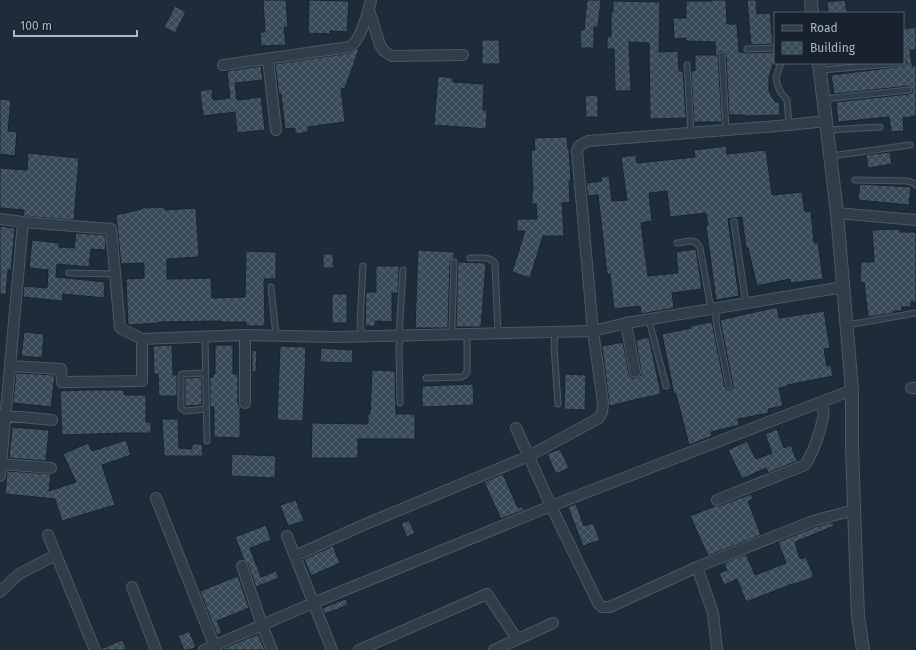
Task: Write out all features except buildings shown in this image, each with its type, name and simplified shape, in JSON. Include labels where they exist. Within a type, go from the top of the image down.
[{"type":"street","points":[[811,0],[812,12]]},
{"type":"street","points":[[370,5],[380,45],[384,51],[392,56],[463,55]]},
{"type":"street","points":[[224,65],[349,47],[355,43],[370,5]]},
{"type":"street","points":[[268,58],[276,130]]},
{"type":"street","points":[[819,66],[837,213],[852,390],[852,446],[858,616],[863,650]]},
{"type":"street","points":[[295,556],[361,526],[529,456],[599,418],[602,412],[603,403],[593,331],[576,151],[579,146],[588,141],[789,125],[826,126]]},
{"type":"street","points":[[837,213],[916,220]]},
{"type":"street","points":[[0,219],[111,228],[120,328],[142,339],[245,336],[400,336],[593,331],[626,323],[844,287]]},
{"type":"street","points":[[0,476],[2,415],[10,366],[23,222]]},
{"type":"street","points":[[626,323],[635,372]]},
{"type":"street","points":[[245,336],[245,403]]},
{"type":"street","points":[[10,366],[61,370],[62,382],[142,381],[142,339]]},
{"type":"street","points":[[204,650],[215,648],[262,625],[313,603],[551,506],[852,390]]},
{"type":"street","points":[[717,500],[805,465],[809,459],[818,434],[823,416],[823,402]]},
{"type":"street","points":[[2,415],[52,420]]},
{"type":"street","points":[[516,428],[551,506],[598,603],[602,607],[610,607],[697,567],[813,521],[854,510]]},
{"type":"street","points":[[1,464],[50,468]]},
{"type":"street","points":[[156,498],[215,648]]},
{"type":"street","points":[[48,535],[95,650]]},
{"type":"street","points":[[287,536],[332,650]]},
{"type":"street","points":[[0,592],[19,574],[56,555]]},
{"type":"street","points":[[242,566],[272,650]]},
{"type":"street","points":[[697,567],[713,613],[716,650]]},
{"type":"street","points":[[132,587],[156,650]]},
{"type":"street","points":[[359,650],[487,594],[517,639]]},
{"type":"street","points":[[494,650],[553,623]]},
{"type":"lane","points":[[747,49],[774,48]]},
{"type":"lane","points":[[722,55],[726,130]]},
{"type":"lane","points":[[780,64],[776,77],[781,93],[787,100],[789,125]]},
{"type":"lane","points":[[819,66],[875,64]]},
{"type":"lane","points":[[687,65],[691,133]]},
{"type":"lane","points":[[823,99],[908,90]]},
{"type":"lane","points":[[826,126],[880,127]]},
{"type":"lane","points":[[830,156],[910,145]]},
{"type":"lane","points":[[855,180],[908,181],[916,185]]},
{"type":"lane","points":[[734,222],[746,304]]},
{"type":"lane","points":[[677,243],[692,241],[696,242],[700,248],[729,386]]},
{"type":"lane","points":[[470,258],[489,259],[493,260],[495,263],[498,333]]},
{"type":"lane","points":[[453,334],[454,262]]},
{"type":"lane","points":[[362,336],[360,323],[363,266]]},
{"type":"lane","points":[[400,403],[400,336],[403,270]]},
{"type":"lane","points":[[69,273],[115,274]]},
{"type":"lane","points":[[271,287],[276,336]]},
{"type":"lane","points":[[847,325],[916,313]]},
{"type":"lane","points":[[649,320],[666,386]]},
{"type":"lane","points":[[555,332],[554,346],[558,404]]},
{"type":"lane","points":[[426,378],[461,377],[465,375],[467,372],[467,334]]},
{"type":"lane","points":[[205,337],[206,441]]},
{"type":"lane","points":[[205,373],[182,374],[181,408],[185,410],[206,409]]}]
